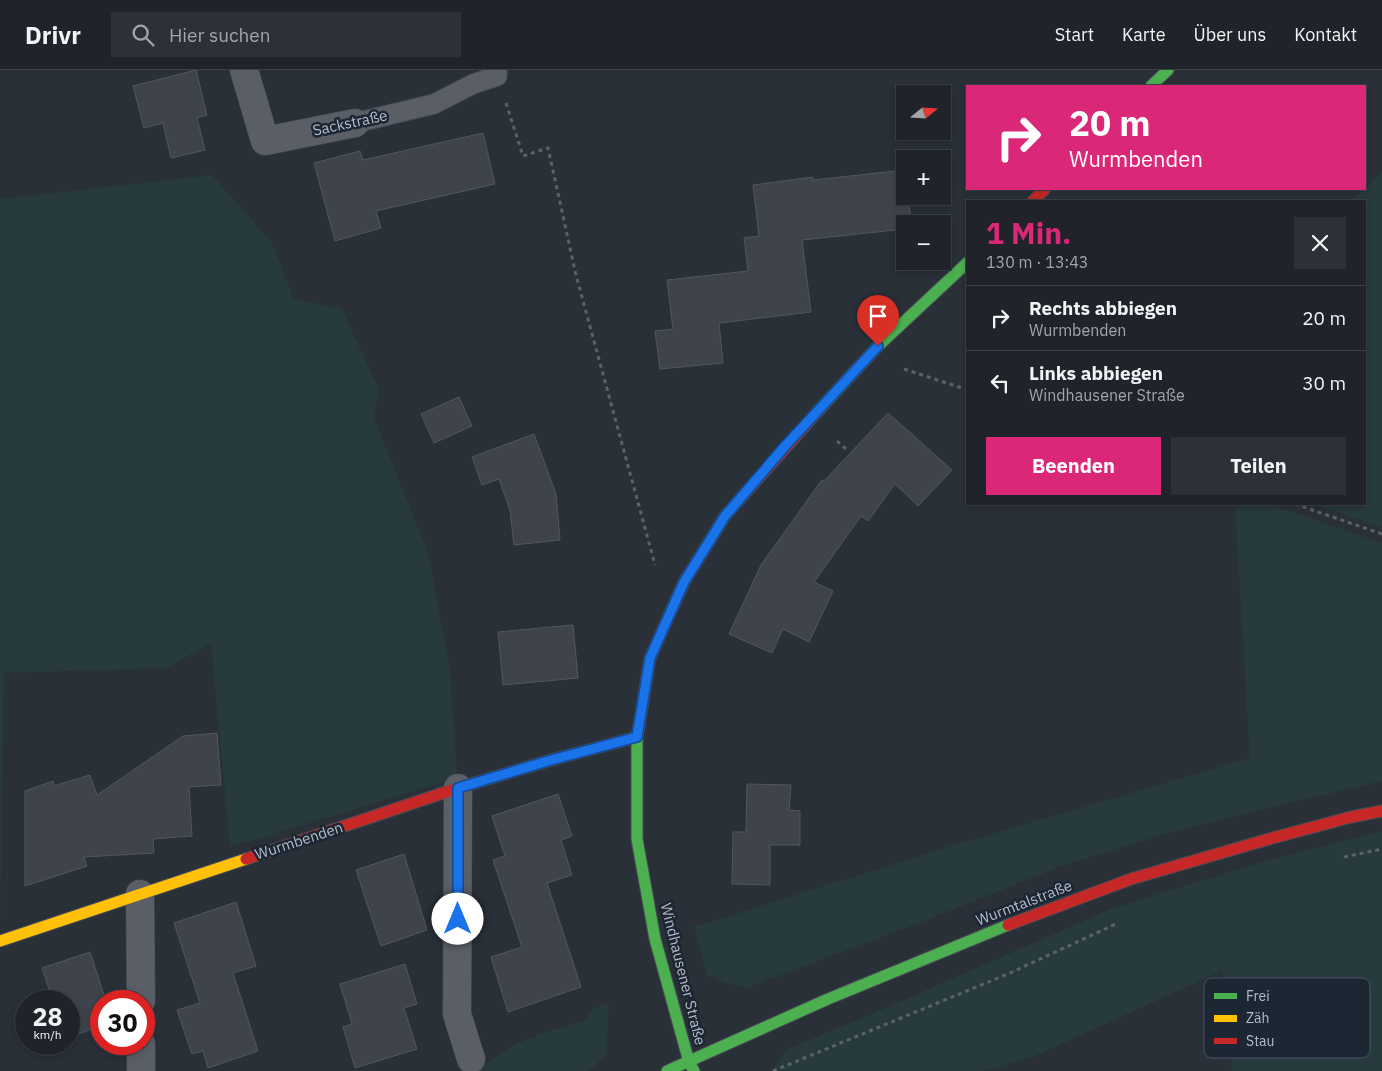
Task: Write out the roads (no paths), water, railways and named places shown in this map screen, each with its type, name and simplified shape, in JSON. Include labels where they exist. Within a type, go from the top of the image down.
[{"type":"street","name":"Sackstraße","points":[[244,70],[265,141],[354,123]]},
{"type":"street","points":[[1152,85],[1168,70]]},
{"type":"street","points":[[1033,200],[1044,190]]},
{"type":"street","name":"Windhausener Straße","points":[[692,1066],[655,940],[638,839],[637,737],[650,658],[684,582],[725,516],[786,445],[878,346],[966,264]]},
{"type":"street","name":"Wurmbenden","points":[[0,941],[458,788],[637,737]]},
{"type":"street","points":[[458,788],[457,1014],[471,1059]]},
{"type":"street","name":"Wurmtalstraße","points":[[668,1071],[692,1066],[828,999],[1002,927],[1131,879],[1287,834],[1382,811]]},
{"type":"street","points":[[140,894],[141,990]]},
{"type":"street","points":[[141,1055],[141,1071]]},
{"type":"lane","name":"Sackstraße","points":[[354,123],[434,104],[473,84],[497,76],[496,70]]}]
